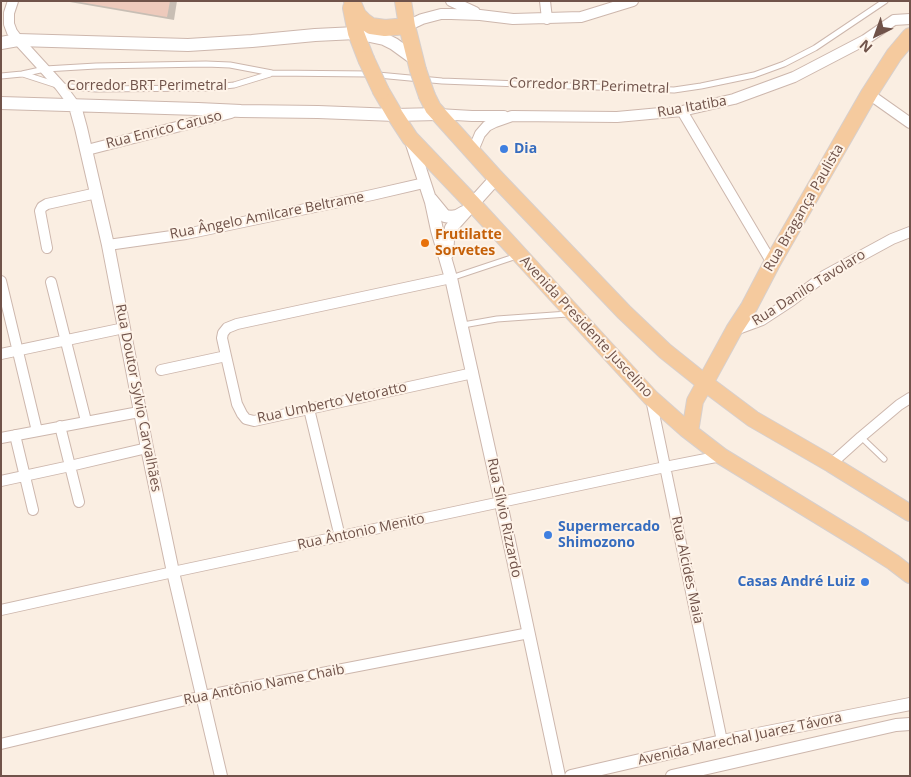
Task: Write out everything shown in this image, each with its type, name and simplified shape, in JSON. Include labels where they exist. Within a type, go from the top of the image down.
[{"type":"main road","points":[[351,1],[364,22],[385,28],[407,26]]},
{"type":"main road","name":"Avenida Presidente Juscelino","points":[[351,1],[356,33],[366,59],[394,115],[410,138],[651,398],[721,456],[860,541],[910,575]]},
{"type":"main road","points":[[385,28],[403,4]]},
{"type":"main road","points":[[403,4],[417,65],[433,108],[472,153],[624,312],[665,350],[753,419],[910,513]]},
{"type":"main road","name":"Rua Bragança Paulista","points":[[690,432],[695,401],[734,330],[749,307],[772,263],[870,94],[894,55],[910,36]]},
{"type":"street","points":[[13,1],[9,13],[9,24],[18,40]]},
{"type":"street","points":[[450,1],[480,14]]},
{"type":"street","points":[[545,1],[547,19]]},
{"type":"street","points":[[407,26],[422,19],[441,14],[480,14],[513,19],[581,17],[633,1]]},
{"type":"street","name":"Rua Itatiba","points":[[472,153],[480,134],[487,126],[512,116],[617,117],[682,111],[734,99],[794,77],[865,40],[894,20],[910,20]]},
{"type":"street","points":[[1,43],[18,40],[188,45],[252,41],[315,34],[356,33],[384,39],[402,49],[417,65]]},
{"type":"street","name":"Rua Doutor Sylvio Carvalhães","points":[[18,40],[60,86],[75,106],[87,150],[108,245],[139,412],[173,572],[221,776]]},
{"type":"street","points":[[870,94],[910,123]]},
{"type":"street","points":[[1,103],[394,115],[512,116]]},
{"type":"street","name":"Rua Enrico Caruso","points":[[87,150],[241,111]]},
{"type":"street","points":[[682,111],[772,263]]},
{"type":"street","name":"Rua Sílvio Rizzardo","points":[[410,138],[428,195],[462,325],[559,776]]},
{"type":"street","name":"Rua Sílvio Rizzardo","points":[[446,262],[451,228],[496,178]]},
{"type":"street","name":"Rua Ângelo Amilcare Beltrame","points":[[108,245],[186,234],[424,183]]},
{"type":"street","points":[[47,248],[40,211],[42,207],[47,204],[97,193]]},
{"type":"street","points":[[428,195],[445,216],[451,218],[471,206]]},
{"type":"street","name":"Rua Danilo Tavolaro","points":[[734,330],[762,320],[824,276],[892,239],[910,232]]},
{"type":"street","name":"Rua Umberto Vetoratto","points":[[451,278],[237,324],[227,328],[222,338],[237,404],[246,420],[254,421],[473,373]]},
{"type":"street","points":[[2,281],[37,431]]},
{"type":"street","points":[[51,282],[86,421]]},
{"type":"street","points":[[1,354],[124,328]]},
{"type":"street","points":[[161,370],[226,356]]},
{"type":"street","name":"Rua Alcides Maia","points":[[651,398],[722,741]]},
{"type":"street","points":[[831,464],[899,405],[910,398]]},
{"type":"street","points":[[309,409],[340,537]]},
{"type":"street","points":[[1,438],[139,412]]},
{"type":"street","points":[[60,426],[79,502]]},
{"type":"street","points":[[15,435],[33,510]]},
{"type":"street","points":[[1,481],[147,448]]},
{"type":"street","name":"Rua Ântonio Menito","points":[[1,610],[721,456]]},
{"type":"street","name":"Rua Antônio Name Chaib","points":[[1,744],[203,696],[529,634]]},
{"type":"street","name":"Avenida Marechal Juarez Távora","points":[[571,776],[722,741],[910,704]]},
{"type":"street","name":"Avenida Marechal Juarez Távora","points":[[672,776],[896,725],[910,724]]},
{"type":"lane","name":"Corredor BRT Perimetral","points":[[1,76],[44,69],[206,64],[230,65],[272,73],[361,74],[442,80],[674,90],[754,75],[784,64],[815,48],[885,1]]},
{"type":"lane","name":"Corredor BRT Perimetral","points":[[22,74],[60,86],[96,89],[207,88],[234,85],[272,73]]},
{"type":"lane","points":[[451,278],[520,255]]},
{"type":"lane","points":[[462,325],[497,319],[574,314]]},
{"type":"lane","points":[[861,437],[884,459]]},
{"type":"building","points":[[80,1],[170,1],[167,17]]},
{"type":"place","name":"Dia","points":[[504,149]]},
{"type":"place","name":"Frutilatte Sorvetes","points":[[425,243]]},
{"type":"place","name":"Supermercado Shimozono","points":[[548,535]]},
{"type":"place","name":"Casas André Luiz","points":[[865,582]]}]
